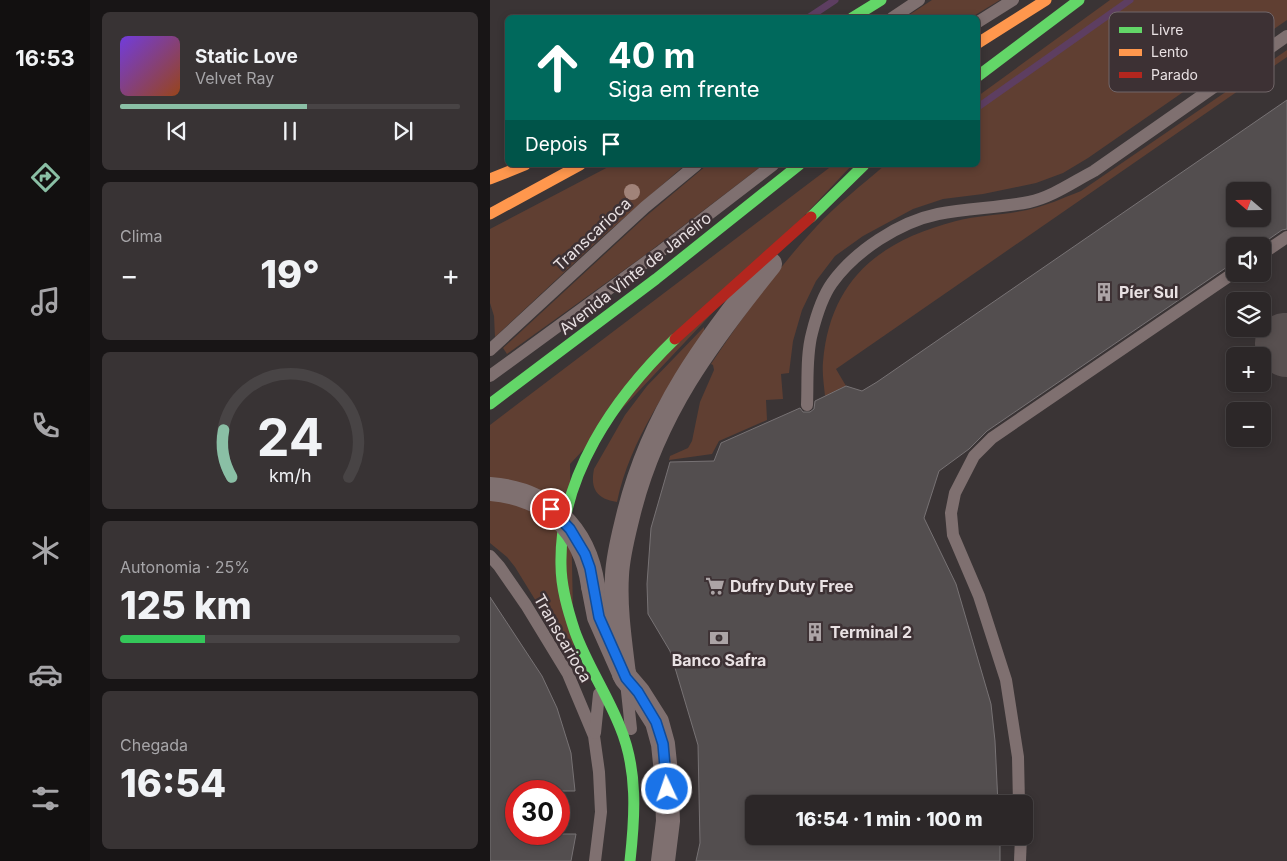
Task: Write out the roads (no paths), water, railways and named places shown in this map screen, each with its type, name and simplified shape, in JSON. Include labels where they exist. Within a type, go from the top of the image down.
[{"type":"street","points":[[857,15],[881,0]]},
{"type":"street","points":[[980,43],[1046,0]]},
{"type":"street","points":[[980,74],[1079,0]]},
{"type":"street","points":[[490,179],[520,167]]},
{"type":"street","points":[[490,214],[576,167]]},
{"type":"street","name":"Avenida Vinte de Janeiro","points":[[490,404],[656,279],[797,167]]},
{"type":"street","points":[[630,861],[634,828],[634,791],[631,759],[621,728],[572,623],[562,572],[561,559],[564,530],[578,479],[591,449],[611,415],[636,380],[691,324],[796,231],[862,167]]},
{"type":"street","points":[[625,676],[617,615],[617,575],[622,538],[630,506],[651,443],[665,413],[688,375],[731,314],[796,231]]},
{"type":"street","points":[[490,489],[502,490],[531,498],[551,509],[570,529],[585,554],[590,568],[599,617],[625,676],[642,698],[656,722],[663,744],[668,821],[663,861]]},
{"type":"lane","points":[[897,15],[920,0]]},
{"type":"lane","points":[[980,21],[1013,0]]},
{"type":"lane","points":[[1274,45],[1287,36]]},
{"type":"lane","points":[[807,405],[812,334],[820,308],[831,284],[868,247],[889,233],[915,220],[968,209],[1030,202],[1060,190],[1094,171],[1207,92]]},
{"type":"lane","name":"Transcarioca","points":[[490,350],[645,207],[694,167]]},
{"type":"lane","points":[[490,376],[661,251],[770,167]]},
{"type":"lane","points":[[1271,248],[1287,237]]},
{"type":"lane","points":[[1019,795],[1018,757],[1006,680],[979,596],[953,535],[951,513],[955,493],[974,456],[992,438],[1226,278]]},
{"type":"lane","name":"Transcarioca","points":[[490,556],[526,605],[568,674],[594,736],[599,772],[601,812],[595,861]]},
{"type":"lane","points":[[625,676],[631,730],[637,757],[640,799],[636,861]]},
{"type":"lane","points":[[594,736],[600,684]]},
{"type":"lane","points":[[1020,845],[1020,861]]},
{"type":"waterway","points":[[812,15],[835,0]]},
{"type":"waterway","points":[[1113,12],[1130,0]]},
{"type":"waterway","points":[[980,106],[1109,15]]},
{"type":"place","name":"Píer Sul","points":[[1104,292]]},
{"type":"place","name":"Dufry Duty Free","points":[[715,586]]},
{"type":"place","name":"Terminal 2","points":[[815,632]]},
{"type":"place","name":"Banco Safra","points":[[719,638]]}]
